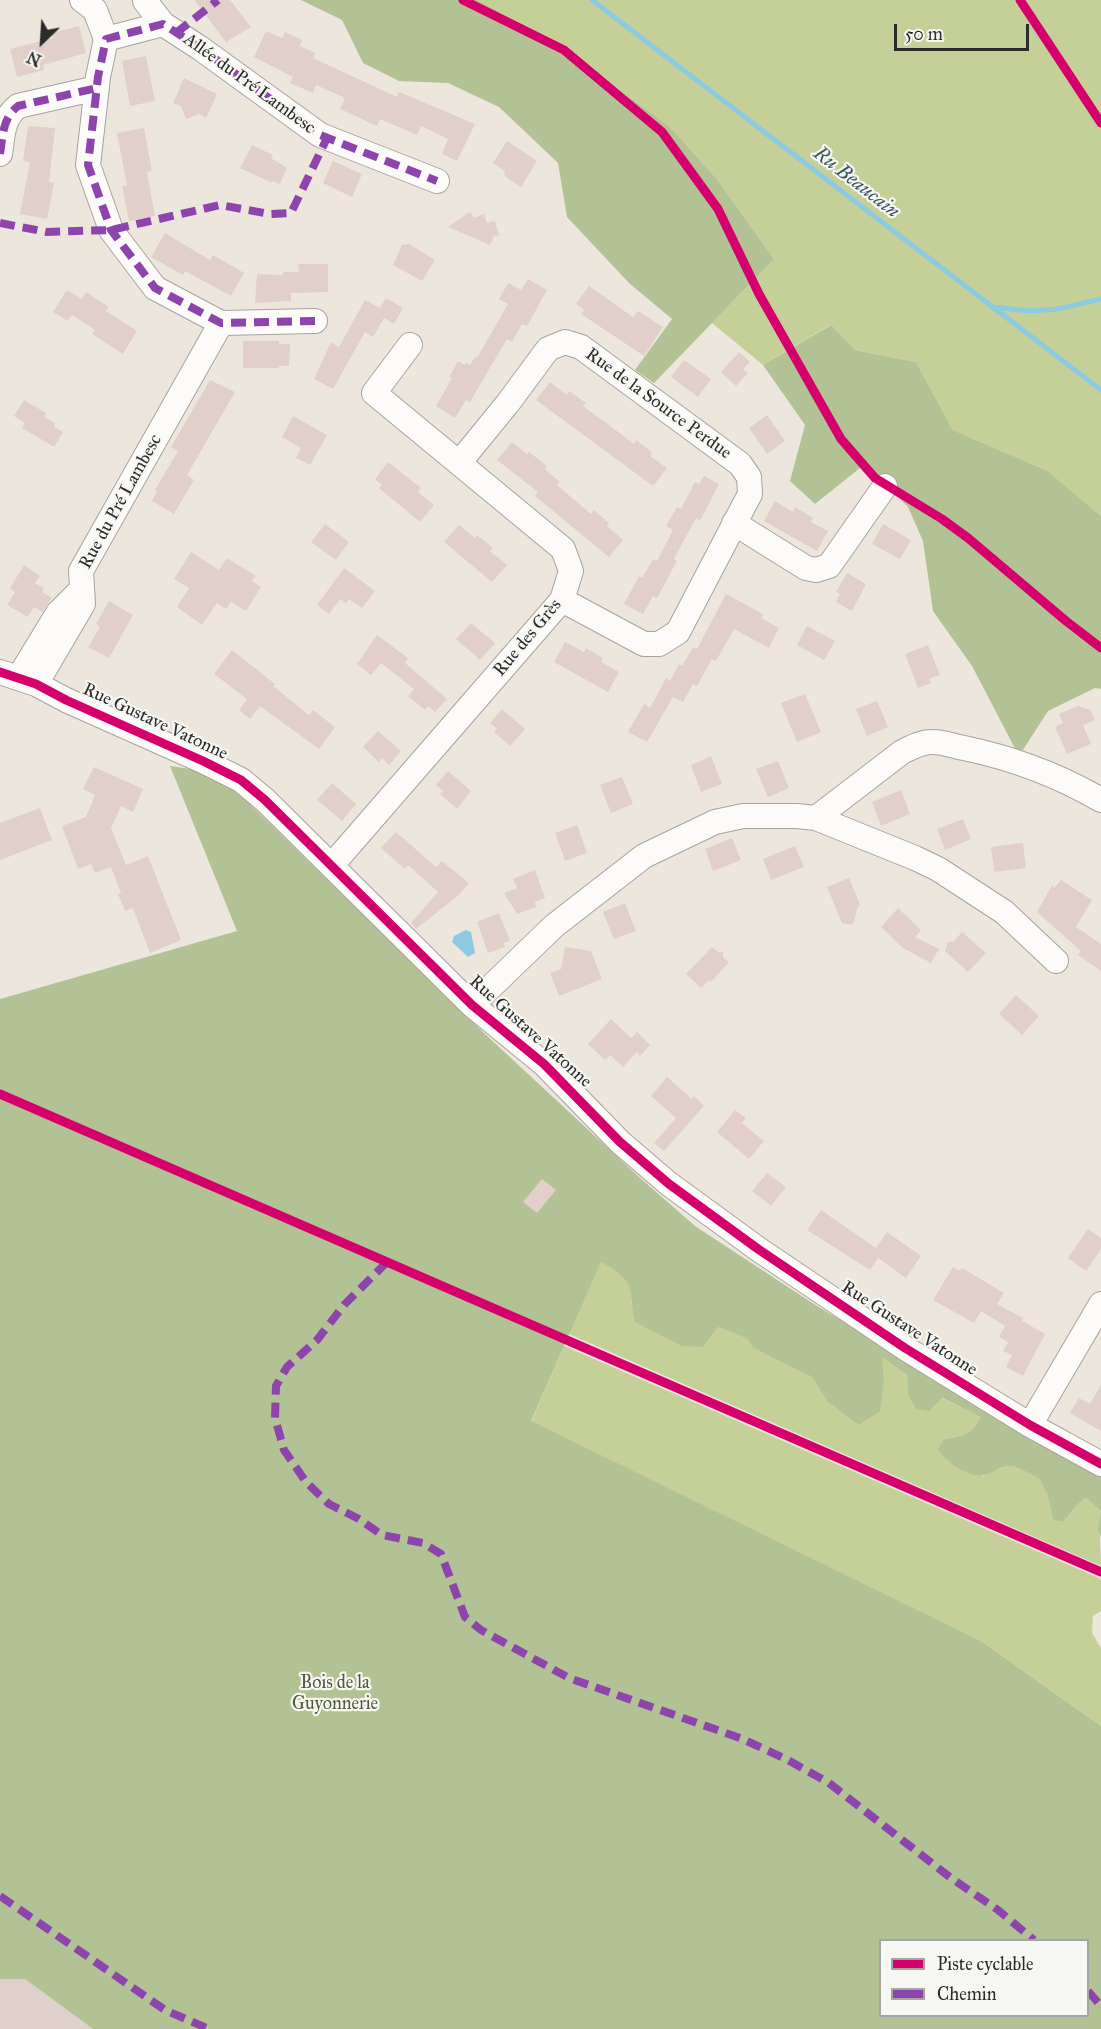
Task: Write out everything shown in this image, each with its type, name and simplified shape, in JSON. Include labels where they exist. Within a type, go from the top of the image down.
[{"type":"street","points":[[82,0],[95,10],[106,39],[87,165],[111,230],[155,288],[221,323],[315,321]]},
{"type":"street","name":"Allée du Pré Lambesc","points":[[145,1],[163,24],[320,135],[437,181]]},
{"type":"street","name":"Allée du Pré Lambesc","points":[[106,39],[163,24]]},
{"type":"street","points":[[0,154],[5,123],[10,113],[18,106],[97,88]]},
{"type":"street","name":"Rue du Pré Lambesc","points":[[18,677],[83,603],[81,571],[221,323]]},
{"type":"street","name":"Rue de la Source Perdue","points":[[459,463],[548,349],[565,342],[581,347],[740,464],[749,477],[750,494],[678,632],[659,644],[644,644],[562,600]]},
{"type":"street","name":"Rue des Grès","points":[[332,865],[562,600],[571,571],[563,549],[374,393],[410,345]]},
{"type":"street","points":[[734,523],[806,568],[816,570],[829,566],[885,486]]},
{"type":"street","name":"Rue Gustave Vatonne","points":[[18,677],[241,780],[332,865],[472,1005],[544,1064],[620,1142],[669,1184],[758,1249],[905,1348],[1030,1425],[1101,1464]]},
{"type":"street","points":[[816,818],[902,752],[916,744],[932,742],[1010,759],[1062,780],[1101,800]]},
{"type":"street","points":[[472,1005],[554,926],[644,856],[714,822],[729,818],[776,816],[816,818],[905,854],[938,869],[1004,912],[1056,961]]},
{"type":"street","points":[[1030,1425],[1101,1304]]},
{"type":"shaded area","points":[[0,1979],[25,1979],[93,2029],[0,2029]]},
{"type":"green space","points":[[301,0],[476,0],[548,38],[671,128],[716,178],[774,259],[654,383],[635,370],[672,319],[629,283],[567,217],[558,163],[499,107],[448,83],[399,81],[363,63],[342,20]]},
{"type":"green space","points":[[476,0],[1101,0],[1101,516],[1048,471],[953,430],[916,362],[855,350],[830,325],[763,365],[712,323],[774,259],[716,178],[671,128]]},
{"type":"green space","points":[[831,325],[855,350],[916,362],[953,430],[1048,471],[1101,516],[1101,689],[1095,688],[1048,711],[1019,756],[972,666],[933,611],[923,541],[908,507],[865,464],[815,504],[790,481],[805,425],[763,365]]},
{"type":"green space","name":"Bois de la Guyonnerie","points":[[170,766],[218,773],[485,1034],[695,1226],[817,1306],[953,1388],[1101,1468],[1101,1511],[1086,1498],[1063,1522],[1053,1520],[1047,1494],[1040,1479],[1010,1466],[984,1475],[971,1474],[946,1459],[938,1449],[944,1439],[966,1434],[974,1428],[981,1417],[942,1398],[929,1411],[916,1409],[908,1394],[907,1375],[882,1357],[884,1381],[880,1411],[859,1425],[827,1401],[812,1377],[753,1347],[747,1339],[718,1327],[703,1347],[682,1346],[635,1322],[630,1293],[625,1280],[601,1262],[531,1421],[981,1641],[1101,1726],[1101,2029],[93,2029],[25,1979],[0,1979],[0,999],[237,931]]},
{"type":"green space","points":[[601,1261],[615,1269],[624,1278],[632,1305],[718,1327],[747,1339],[754,1347],[774,1359],[812,1377],[827,1401],[884,1381],[881,1356],[907,1375],[908,1394],[941,1398],[982,1417],[975,1428],[966,1434],[944,1439],[983,1476],[1008,1465],[1041,1479],[1053,1520],[1063,1522],[1086,1498],[1101,1511],[1101,1566],[569,1334]]},
{"type":"green space","points":[[564,1346],[1101,1579],[1101,1611],[1093,1616],[1092,1633],[1101,1648],[1101,1726],[981,1641],[531,1422]]},
{"type":"green space","points":[[1101,1511],[1101,1537],[1098,1529]]},
{"type":"water","points":[[466,930],[471,932],[475,953],[468,957],[452,942],[454,936]]},
{"type":"building","points":[[194,0],[230,0],[251,27],[226,42]]},
{"type":"building","points":[[79,26],[86,53],[43,65],[44,70],[17,77],[10,49],[53,38],[52,33]]},
{"type":"building","points":[[266,31],[282,38],[285,32],[302,40],[300,46],[315,53],[313,58],[397,97],[399,92],[475,124],[457,161],[442,154],[448,139],[421,126],[417,135],[380,119],[377,126],[340,109],[345,98],[316,85],[313,93],[290,83],[293,77],[254,57]]},
{"type":"building","points":[[146,56],[155,101],[130,106],[122,61]]},
{"type":"building","points":[[184,78],[217,94],[206,118],[199,114],[186,119],[181,106],[173,103]]},
{"type":"building","points":[[28,126],[55,128],[49,182],[54,183],[47,219],[20,214],[30,162],[23,161]]},
{"type":"building","points":[[144,128],[152,171],[147,172],[155,216],[129,221],[122,186],[127,185],[117,133]]},
{"type":"building","points":[[507,141],[537,161],[521,187],[507,178],[505,171],[493,163]]},
{"type":"building","points":[[252,145],[273,155],[271,158],[287,168],[280,184],[273,181],[272,183],[240,168]]},
{"type":"building","points":[[333,161],[362,174],[352,197],[323,183]]},
{"type":"building","points":[[470,212],[474,218],[484,214],[487,223],[495,221],[499,235],[494,236],[490,245],[448,227]]},
{"type":"building","points":[[165,233],[210,260],[213,255],[244,273],[231,296],[185,271],[183,275],[151,257]]},
{"type":"building","points":[[409,244],[435,260],[422,281],[393,265],[402,245]]},
{"type":"building","points":[[298,264],[328,264],[328,292],[291,293],[291,301],[255,303],[257,274],[283,275],[283,272],[299,272]]},
{"type":"building","points":[[528,279],[547,290],[527,326],[522,324],[512,342],[507,339],[470,402],[466,400],[455,418],[436,406],[452,378],[449,377],[458,361],[470,365],[475,357],[477,358],[508,304],[499,299],[508,283],[521,290]]},
{"type":"building","points":[[589,286],[633,317],[638,311],[663,327],[644,356],[581,314],[584,310],[576,304]]},
{"type":"building","points":[[67,290],[82,299],[86,292],[109,307],[106,311],[137,331],[123,354],[92,334],[95,330],[72,315],[68,321],[53,312]]},
{"type":"building","points":[[386,298],[403,308],[394,324],[384,318],[373,337],[365,332],[333,389],[314,379],[331,342],[339,347],[365,300],[380,308]]},
{"type":"building","points":[[243,341],[279,341],[279,344],[290,344],[289,366],[243,368]]},
{"type":"building","points":[[739,352],[750,362],[743,369],[748,373],[736,386],[721,372]]},
{"type":"building","points":[[684,360],[711,379],[698,397],[671,377]]},
{"type":"building","points":[[210,380],[235,392],[187,475],[194,480],[174,514],[152,501],[157,491],[155,490],[178,451],[171,447]]},
{"type":"building","points":[[550,382],[567,395],[569,391],[586,403],[583,406],[634,444],[636,440],[652,452],[650,456],[667,468],[653,486],[536,400]]},
{"type":"building","points":[[24,400],[46,413],[44,417],[55,423],[54,427],[63,432],[54,447],[22,428],[25,423],[14,416]]},
{"type":"building","points":[[767,415],[785,441],[767,454],[749,428]]},
{"type":"building","points":[[293,416],[327,435],[310,465],[296,458],[301,448],[282,437]]},
{"type":"building","points":[[512,442],[547,466],[545,469],[560,482],[557,485],[591,514],[594,510],[609,523],[607,526],[623,540],[609,557],[535,496],[538,492],[497,460]]},
{"type":"building","points":[[388,462],[421,488],[418,492],[434,505],[420,522],[379,488],[382,485],[375,479]]},
{"type":"building","points":[[704,476],[719,484],[700,521],[696,518],[674,559],[677,561],[657,598],[653,596],[643,614],[624,604],[639,576],[642,578],[653,559],[657,561],[673,530],[666,526],[677,507],[681,509],[695,482],[699,484]]},
{"type":"building","points":[[775,501],[793,512],[795,507],[813,518],[811,522],[828,531],[817,551],[764,521]]},
{"type":"building","points":[[325,524],[349,542],[336,560],[311,542]]},
{"type":"building","points":[[883,524],[911,540],[900,559],[872,544]]},
{"type":"building","points":[[459,525],[475,538],[477,535],[493,548],[490,551],[507,565],[492,582],[444,542]]},
{"type":"building","points":[[191,552],[219,570],[227,558],[256,576],[252,581],[261,587],[246,611],[231,602],[226,609],[217,603],[202,625],[177,607],[189,588],[174,579]]},
{"type":"building","points":[[24,565],[40,576],[35,583],[44,588],[42,592],[52,598],[42,612],[34,607],[28,617],[7,605],[15,592],[10,588]]},
{"type":"building","points":[[344,568],[375,591],[362,608],[349,599],[346,603],[340,599],[329,614],[317,605]]},
{"type":"building","points":[[847,573],[866,584],[852,611],[836,602],[840,594],[836,592]]},
{"type":"building","points":[[726,594],[763,614],[761,618],[779,628],[769,648],[734,629],[716,661],[712,659],[697,686],[693,684],[683,702],[673,697],[647,742],[628,732],[644,704],[650,708],[666,678],[670,681],[679,664],[682,666],[693,647],[697,649]]},
{"type":"building","points":[[109,601],[133,615],[109,658],[88,647],[100,627],[96,624]]},
{"type":"building","points":[[471,623],[495,643],[480,660],[456,639]]},
{"type":"building","points":[[807,626],[835,641],[824,660],[797,645]]},
{"type":"building","points":[[377,635],[408,658],[405,663],[447,699],[435,712],[428,706],[425,710],[408,696],[414,689],[381,663],[371,675],[357,664]]},
{"type":"building","points":[[565,642],[584,652],[586,648],[603,658],[601,662],[619,672],[608,692],[554,662]]},
{"type":"building","points":[[928,645],[940,675],[929,679],[931,683],[918,688],[905,654]]},
{"type":"building","points":[[232,650],[309,715],[313,710],[335,727],[319,749],[260,706],[250,719],[239,710],[247,699],[214,674]]},
{"type":"building","points":[[805,694],[821,732],[797,742],[781,703]]},
{"type":"building","points":[[877,701],[888,727],[867,736],[856,709]]},
{"type":"building","points":[[1078,706],[1091,710],[1095,720],[1083,725],[1091,744],[1067,754],[1055,727],[1063,723],[1059,714]]},
{"type":"building","points":[[502,709],[525,729],[510,746],[494,732],[497,729],[490,723]]},
{"type":"building","points":[[378,731],[401,751],[389,765],[382,758],[379,762],[363,747]]},
{"type":"building","points":[[711,756],[722,784],[701,792],[691,765]]},
{"type":"building","points":[[778,761],[789,788],[768,797],[756,769]]},
{"type":"building","points":[[94,767],[143,789],[133,812],[121,806],[111,828],[126,865],[148,856],[181,940],[150,953],[133,908],[125,911],[111,867],[95,873],[91,864],[78,869],[62,826],[86,817],[95,795],[83,789]]},
{"type":"building","points":[[448,771],[471,791],[457,809],[440,794],[443,791],[436,785]]},
{"type":"building","points":[[622,777],[633,804],[611,813],[600,785]]},
{"type":"building","points":[[332,783],[356,804],[342,821],[317,800]]},
{"type":"building","points":[[901,790],[910,814],[881,826],[872,802]]},
{"type":"building","points":[[40,808],[52,840],[0,860],[0,823]]},
{"type":"building","points":[[963,819],[971,839],[945,850],[937,829]]},
{"type":"building","points":[[577,825],[587,853],[565,861],[555,833]]},
{"type":"building","points":[[396,832],[436,867],[442,861],[469,883],[460,894],[416,929],[411,923],[438,892],[408,865],[405,869],[381,848]]},
{"type":"building","points":[[732,838],[741,860],[713,871],[705,849]]},
{"type":"building","points":[[1023,843],[1026,868],[994,872],[991,847]]},
{"type":"building","points":[[795,846],[804,867],[771,880],[763,859]]},
{"type":"building","points":[[535,870],[545,898],[535,902],[536,907],[517,914],[504,893],[517,888],[513,879]]},
{"type":"building","points":[[849,878],[860,905],[853,925],[842,923],[827,887]]},
{"type":"building","points":[[1061,880],[1092,900],[1076,927],[1101,944],[1101,971],[1078,955],[1081,951],[1037,912],[1052,885],[1054,888]]},
{"type":"building","points":[[625,903],[636,931],[614,939],[603,912]]},
{"type":"building","points":[[898,908],[921,930],[915,937],[939,949],[931,963],[903,948],[881,927]]},
{"type":"building","points":[[499,913],[510,941],[503,943],[505,947],[488,953],[477,922]]},
{"type":"building","points":[[962,932],[986,953],[968,972],[945,951],[948,942],[953,942]]},
{"type":"building","points":[[565,947],[591,951],[602,979],[559,996],[550,973],[561,969]]},
{"type":"building","points":[[712,947],[718,952],[723,952],[723,957],[729,962],[711,982],[709,980],[701,988],[686,974]]},
{"type":"building","points":[[1016,995],[1039,1016],[1022,1035],[999,1014]]},
{"type":"building","points":[[611,1019],[631,1038],[637,1032],[650,1045],[640,1056],[637,1052],[623,1067],[610,1055],[605,1060],[588,1044]]},
{"type":"building","points":[[667,1077],[692,1099],[694,1096],[704,1106],[664,1151],[654,1143],[676,1118],[651,1096]]},
{"type":"building","points":[[735,1110],[746,1118],[742,1123],[764,1141],[749,1159],[717,1132]]},
{"type":"building","points":[[767,1173],[786,1187],[771,1206],[752,1191]]},
{"type":"building","points":[[542,1179],[556,1190],[537,1213],[523,1202]]},
{"type":"building","points":[[821,1210],[876,1248],[887,1232],[921,1256],[906,1278],[878,1258],[870,1270],[807,1230]]},
{"type":"building","points":[[1088,1229],[1101,1238],[1101,1249],[1086,1271],[1068,1258]]},
{"type":"building","points":[[953,1267],[960,1271],[962,1268],[1004,1293],[997,1304],[1023,1318],[1022,1321],[1045,1334],[1023,1376],[1006,1367],[1012,1355],[1003,1351],[1008,1342],[999,1337],[1005,1326],[981,1311],[974,1323],[933,1300]]},
{"type":"building","points":[[1101,1385],[1101,1431],[1070,1413],[1079,1398],[1090,1404]]},
{"type":"waterway","name":"Ru Beaucain","points":[[592,0],[1101,390]]},
{"type":"waterway","points":[[993,307],[1029,311],[1058,309],[1101,299]]},
{"type":"marked path","points":[[176,33],[218,0]]},
{"type":"marked path","points":[[315,321],[221,323],[155,288],[111,230],[88,165],[98,77],[106,39],[163,24],[320,135],[437,181]]},
{"type":"marked path","points":[[0,154],[6,122],[18,106],[97,88]]},
{"type":"marked path","points":[[0,223],[47,232],[111,230],[220,205],[270,214],[291,213],[327,138]]},
{"type":"marked path","points":[[387,1262],[344,1305],[317,1340],[287,1367],[276,1386],[275,1418],[284,1450],[306,1482],[329,1504],[359,1519],[382,1535],[423,1543],[441,1554],[465,1617],[481,1630],[569,1678],[740,1738],[786,1759],[829,1783],[951,1878],[998,1910],[1033,1939]]},
{"type":"marked path","points":[[0,1896],[165,2010],[209,2029]]},
{"type":"marked path","points":[[1089,1992],[1101,2006]]},
{"type":"cycle path","points":[[463,0],[564,50],[662,132],[718,209],[759,294],[841,439],[875,478],[942,519],[968,538],[1101,648]]},
{"type":"cycle path","points":[[1020,0],[1101,123]]},
{"type":"cycle path","points":[[0,672],[36,684],[241,780],[265,800],[472,1005],[544,1064],[620,1142],[669,1184],[758,1249],[905,1348],[1030,1425],[1101,1464]]},
{"type":"cycle path","points":[[0,1094],[1101,1572]]}]
